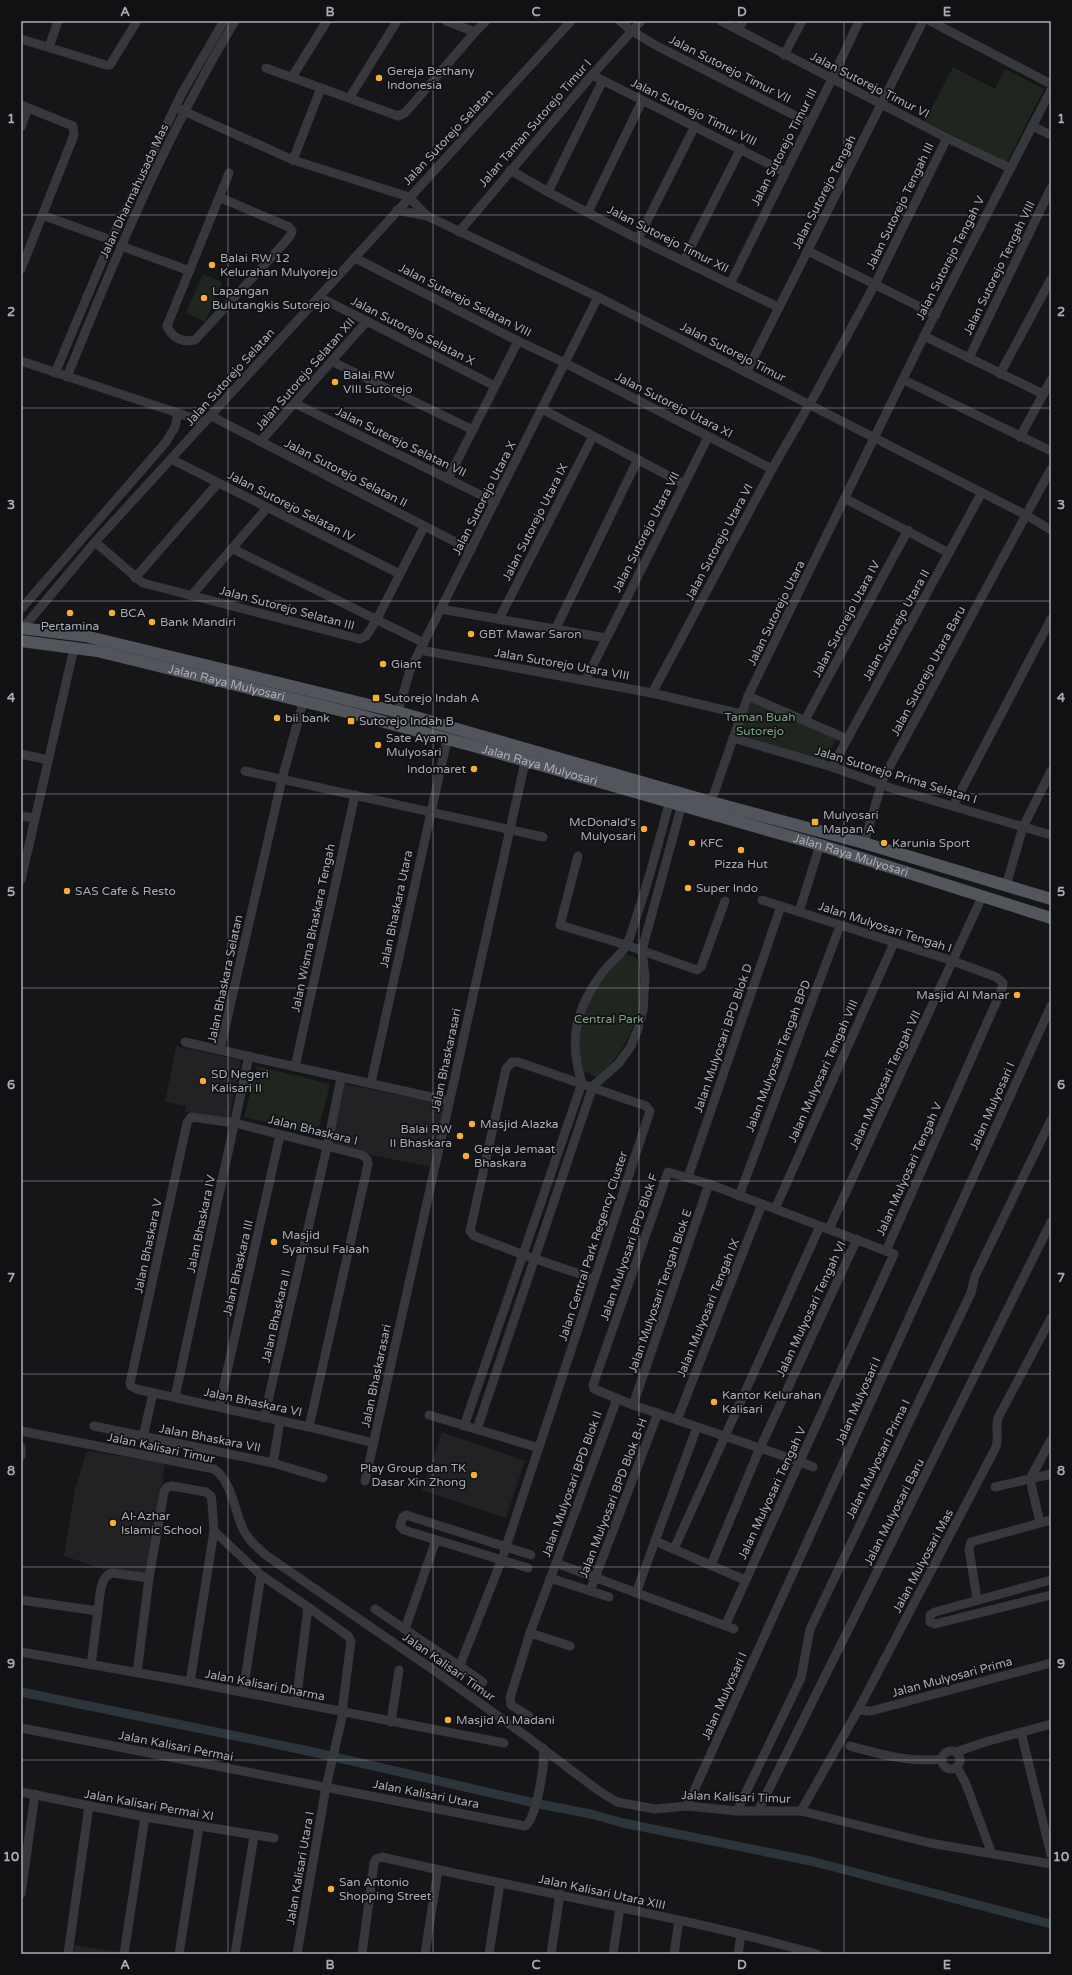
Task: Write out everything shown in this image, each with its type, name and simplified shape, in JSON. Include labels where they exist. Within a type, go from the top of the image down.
[{"type":"main road","name":"Jalan Raya Mulyosari","points":[[22,628],[85,636],[245,675],[263,686],[303,703],[350,713],[446,740],[478,742],[711,802],[864,843],[1051,899]]},
{"type":"main road","name":"Jalan Raya Mulyosari","points":[[21,641],[97,651],[243,687],[263,686],[398,712],[526,762],[676,803],[820,845],[1051,918]]},
{"type":"main road","points":[[243,687],[245,675]]},
{"type":"main road","points":[[842,852],[845,838]]},
{"type":"street","points":[[49,47],[58,21]]},
{"type":"street","points":[[21,39],[110,65],[137,21]]},
{"type":"street","name":"Jalan Dharmahusada Mas","points":[[56,373],[111,240],[224,21]]},
{"type":"street","name":"Jalan Dharmahusada Mas","points":[[67,377],[179,110],[235,21]]},
{"type":"street","points":[[292,77],[327,21]]},
{"type":"street","points":[[350,97],[397,21]]},
{"type":"street","points":[[446,21],[475,32]]},
{"type":"street","points":[[266,68],[350,97],[398,116],[402,115],[486,21]]},
{"type":"street","name":"Jalan Sutorejo Selatan","points":[[22,628],[95,542],[571,21]]},
{"type":"street","name":"Jalan Sutorejo Timur VII","points":[[620,21],[632,31],[657,46],[810,124]]},
{"type":"street","name":"Jalan Taman Sutorejo Timur I","points":[[459,232],[592,74],[641,21]]},
{"type":"street","name":"Jalan Sutorejo Timur VI","points":[[721,21],[784,55],[1010,168]]},
{"type":"street","points":[[738,30],[743,21]]},
{"type":"street","points":[[784,55],[802,21]]},
{"type":"street","name":"Jalan Sutorejo Timur III","points":[[730,284],[810,124],[859,21]]},
{"type":"street","name":"Jalan Sutorejo Tengah","points":[[746,373],[923,21]]},
{"type":"street","points":[[930,21],[1051,84]]},
{"type":"street","name":"Jalan Sutorejo Timur VIII","points":[[592,74],[642,101],[741,148],[785,172]]},
{"type":"street","points":[[548,192],[603,80]]},
{"type":"street","points":[[293,160],[321,88]]},
{"type":"street","name":"Jalan Sutorejo Tengah V","points":[[875,440],[924,336],[1051,90]]},
{"type":"street","points":[[588,212],[642,101]]},
{"type":"street","points":[[21,127],[25,106],[73,126],[74,135],[21,269]]},
{"type":"street","points":[[179,110],[293,160],[409,197]]},
{"type":"street","points":[[638,238],[695,126]]},
{"type":"street","points":[[1032,126],[1051,135]]},
{"type":"street","name":"Jalan Sutorejo Tengah III","points":[[809,404],[875,284],[948,138]]},
{"type":"street","points":[[684,260],[741,148]]},
{"type":"street","name":"Jalan Sutorejo Timur XII","points":[[510,170],[548,192],[778,307]]},
{"type":"street","points":[[221,198],[289,227],[292,231],[290,236],[195,340],[188,342],[178,339],[170,333],[167,326],[221,198],[229,174]]},
{"type":"street","name":"Jalan Sutorejo Tengah VIII","points":[[969,358],[1051,189]]},
{"type":"street","name":"Jalan Sutorejo Timur","points":[[409,197],[427,216]]},
{"type":"street","name":"Jalan Sutorejo Timur","points":[[397,210],[427,216],[598,297],[809,404],[875,440],[1026,515],[1051,530]]},
{"type":"street","points":[[42,215],[111,240]]},
{"type":"street","points":[[121,246],[190,271]]},
{"type":"street","points":[[808,251],[936,315]]},
{"type":"street","name":"Jalan Suterejo Selatan VIII","points":[[355,258],[518,341],[565,363]]},
{"type":"street","points":[[1000,374],[1051,279]]},
{"type":"street","name":"Jalan Sutorejo Selatan X","points":[[319,297],[495,386]]},
{"type":"street","name":"Jalan Sutorejo Utara X","points":[[398,712],[410,670],[598,297]]},
{"type":"street","name":"Jalan Sutorejo Selatan XII","points":[[260,442],[296,404],[367,321]]},
{"type":"street","points":[[924,336],[1043,394]]},
{"type":"street","points":[[448,479],[518,341]]},
{"type":"street","name":"Jalan Sutorejo Selatan II","points":[[21,361],[178,414],[208,419],[260,442],[471,550]]},
{"type":"street","points":[[333,362],[473,430]]},
{"type":"street","name":"Jalan Sutorejo Utara XI","points":[[565,363],[772,469]]},
{"type":"street","points":[[904,380],[1051,451]]},
{"type":"street","points":[[1020,437],[1051,380]]},
{"type":"street","name":"Jalan Suterejo Selatan VII","points":[[296,404],[495,502]]},
{"type":"street","name":"Jalan Sutorejo Utara VI","points":[[652,693],[772,469],[809,404]]},
{"type":"street","points":[[542,409],[684,484]]},
{"type":"street","points":[[21,608],[166,442],[175,427],[178,414]]},
{"type":"street","name":"Jalan Sutorejo Utara IX","points":[[499,619],[593,436]]},
{"type":"street","name":"Jalan Sutorejo Utara VII","points":[[585,681],[708,437]]},
{"type":"street","name":"Jalan Sutorejo Utara","points":[[711,802],[748,696],[875,440]]},
{"type":"street","name":"Jalan Sutorejo Selatan IV","points":[[171,459],[400,574]]},
{"type":"street","points":[[555,630],[638,459]]},
{"type":"street","name":"Jalan Sutorejo Utara Baru","points":[[864,843],[881,784],[1051,469]]},
{"type":"street","points":[[135,578],[218,483]]},
{"type":"street","name":"Jalan Sutorejo Utara II","points":[[832,767],[981,494]]},
{"type":"street","points":[[846,499],[908,530],[949,553]]},
{"type":"street","points":[[191,596],[267,508]]},
{"type":"street","name":"Jalan Sutorejo Selatan III","points":[[95,542],[135,578],[143,583],[360,639],[366,636],[377,619],[424,527]]},
{"type":"street","name":"Jalan Sutorejo Utara IV","points":[[805,720],[908,530]]},
{"type":"street","name":"Jalan Sutorejo Utara VIII","points":[[233,549],[377,619],[422,646],[585,681],[652,693],[742,714]]},
{"type":"street","points":[[441,609],[606,638]]},
{"type":"street","points":[[953,806],[1051,619]]},
{"type":"street","points":[[21,880],[74,648]]},
{"type":"street","points":[[748,696],[848,739]]},
{"type":"street","name":"Jalan Bhaskara Selatan","points":[[303,703],[282,779],[220,1050],[449,1101]]},
{"type":"street","name":"Jalan Sutorejo Prima Selatan I","points":[[733,738],[1051,835]]},
{"type":"street","name":"Jalan Bhaskara Utara","points":[[371,1083],[429,812],[446,740]]},
{"type":"street","points":[[21,754],[48,760]]},
{"type":"street","name":"Jalan Bhaskarasari","points":[[365,1481],[509,830],[526,762]]},
{"type":"street","points":[[245,771],[543,837]]},
{"type":"street","points":[[1006,886],[1023,827],[1051,771]]},
{"type":"street","name":"Jalan Wisma Bhaskara Tengah","points":[[295,1067],[354,795]]},
{"type":"street","points":[[464,1426],[524,1256],[582,1083],[574,1044],[580,1014],[590,992],[603,972],[626,945],[676,803]]},
{"type":"street","points":[[476,1430],[536,1260],[593,1086],[619,1062],[631,1046],[638,1029],[643,1011],[645,977],[642,950],[658,894],[676,803]]},
{"type":"street","points":[[21,816],[35,818]]},
{"type":"street","points":[[799,912],[820,845]]},
{"type":"street","points":[[578,856],[560,924],[564,927],[642,950],[699,970],[725,901]]},
{"type":"street","points":[[646,890],[658,894]]},
{"type":"street","name":"Jalan Mulyosari Tengah VII","points":[[829,1229],[982,896]]},
{"type":"street","name":"Jalan Mulyosari Tengah I","points":[[762,900],[952,961],[1000,979]]},
{"type":"street","name":"Jalan Mulyosari BPD Blok D","points":[[688,1177],[781,906]]},
{"type":"street","name":"Jalan Mulyosari Tengah BPD","points":[[739,1196],[840,926]]},
{"type":"street","name":"Jalan Mulyosari Tengah VIII","points":[[775,1209],[894,943]]},
{"type":"street","name":"Jalan Mulyosari Tengah V","points":[[725,1626],[894,1256],[894,1254],[886,1251],[1002,989],[1003,983],[1000,979]]},
{"type":"street","name":"Jalan Mulyosari I","points":[[687,1806],[1051,1006]]},
{"type":"street","points":[[185,1042],[220,1050]]},
{"type":"street","name":"Jalan Bhaskara IV","points":[[176,1397],[249,1056]]},
{"type":"street","name":"Jalan Central Park Regency Cluster","points":[[460,1665],[502,1559],[650,1111],[646,1106],[593,1086],[518,1062],[510,1063],[506,1069],[470,1230],[474,1236],[524,1256],[594,1279]]},
{"type":"street","name":"Jalan Bhaskara II","points":[[264,1418],[327,1147],[341,1078]]},
{"type":"street","name":"Jalan Bhaskara I","points":[[193,1117],[235,1124],[364,1155],[368,1159],[310,1427]]},
{"type":"street","name":"Jalan Bhaskara V","points":[[130,1383],[187,1123],[193,1117]]},
{"type":"street","name":"Jalan Mulyosari Prima I","points":[[737,1811],[801,1678],[810,1629],[971,1293],[975,1276],[1051,1120]]},
{"type":"street","name":"Jalan Bhaskara III","points":[[219,1407],[280,1135]]},
{"type":"street","name":"Jalan Mulyosari BPD Blok F","points":[[617,1399],[596,1390],[593,1385],[667,1173],[671,1172],[709,1184],[886,1251]]},
{"type":"street","name":"Jalan Mulyosari Tengah Blok E","points":[[633,1405],[709,1184]]},
{"type":"street","name":"Jalan Mulyosari Tengah IX","points":[[677,1420],[762,1204]]},
{"type":"street","name":"Jalan Mulyosari Baru","points":[[758,1811],[1051,1222]]},
{"type":"street","points":[[674,1549],[820,1226]]},
{"type":"street","name":"Jalan Mulyosari Tengah VI","points":[[711,1565],[760,1448],[857,1240]]},
{"type":"street","name":"Jalan Mulyosari Mas","points":[[801,1811],[858,1710],[995,1449],[998,1439],[996,1427],[998,1418],[1051,1318]]},
{"type":"street","name":"Jalan Bhaskara VI","points":[[130,1383],[133,1388],[153,1393],[310,1427],[374,1443]]},
{"type":"street","name":"Jalan Bhaskara VII","points":[[143,1437],[153,1393]]},
{"type":"street","points":[[617,1399],[813,1467]]},
{"type":"street","name":"Jalan Mulyosari BPD Blok II","points":[[529,1716],[510,1703],[510,1698],[530,1633],[617,1399]]},
{"type":"street","name":"Jalan Mulyosari BPD Blok B-H","points":[[590,1591],[658,1413]]},
{"type":"street","points":[[429,1415],[539,1448]]},
{"type":"street","name":"Jalan Bhaskara VII","points":[[273,1463],[280,1421]]},
{"type":"street","name":"Jalan Bhaskara VII","points":[[94,1426],[273,1463],[323,1478]]},
{"type":"street","points":[[636,1593],[697,1427]]},
{"type":"street","name":"Jalan Kalisari Timur","points":[[21,1432],[214,1469],[223,1479],[246,1534],[267,1556],[435,1671],[543,1748],[599,1791],[617,1802],[651,1809],[687,1806],[737,1811],[801,1811],[930,1843],[991,1851],[1051,1864]]},
{"type":"street","points":[[1040,1523],[1030,1479],[1051,1440]]},
{"type":"street","points":[[21,1447],[21,1456]]},
{"type":"street","points":[[995,1487],[1051,1474]]},
{"type":"street","points":[[138,1673],[150,1578],[164,1495],[167,1487],[172,1486],[209,1494],[212,1504],[214,1531],[190,1682]]},
{"type":"street","points":[[528,1568],[403,1530],[400,1526],[404,1516],[406,1515],[531,1555]]},
{"type":"street","points":[[977,1599],[969,1549],[970,1544],[1051,1520]]},
{"type":"street","points":[[214,1531],[261,1575],[308,1607],[296,1703]]},
{"type":"street","points":[[405,1628],[436,1540]]},
{"type":"street","points":[[655,1541],[745,1580]]},
{"type":"street","points":[[556,1563],[734,1629]]},
{"type":"street","points":[[91,1665],[98,1611],[104,1580],[108,1574],[112,1573],[150,1578]]},
{"type":"street","points":[[243,1692],[261,1575]]},
{"type":"street","points":[[550,1578],[610,1597]]},
{"type":"street","points":[[1051,1580],[977,1599],[931,1613],[930,1621],[935,1624],[1051,1595]]},
{"type":"street","points":[[21,1600],[98,1611]]},
{"type":"street","name":"Jalan Kalisari Utara I","points":[[297,1954],[327,1785],[341,1726],[351,1641],[348,1636],[308,1607]]},
{"type":"street","points":[[375,1609],[460,1665],[483,1682]]},
{"type":"street","points":[[530,1633],[570,1646]]},
{"type":"street","name":"Jalan Kalisari Dharma","points":[[21,1652],[190,1682],[504,1743]]},
{"type":"street","name":"Jalan Mulyosari Prima","points":[[858,1710],[870,1711],[1051,1664]]},
{"type":"street","points":[[391,1722],[399,1670]]},
{"type":"street","points":[[957,1767],[952,1769],[943,1765],[942,1759],[947,1751],[956,1752],[1051,1724]]},
{"type":"street","name":"Jalan Kalisari Permai","points":[[21,1728],[327,1785]]},
{"type":"street","points":[[1021,1732],[1050,1853]]},
{"type":"street","points":[[850,1746],[884,1755],[927,1761],[942,1759]]},
{"type":"street","name":"Jalan Kalisari Utara","points":[[327,1785],[522,1826],[529,1823],[534,1809],[544,1763],[543,1748]]},
{"type":"street","points":[[956,1752],[960,1758],[957,1767],[966,1784],[991,1851]]},
{"type":"street","name":"Jalan Kalisari Permai XI","points":[[21,1792],[144,1817],[254,1836],[274,1838]]},
{"type":"street","points":[[21,1894],[35,1794]]},
{"type":"street","points":[[68,1954],[89,1806]]},
{"type":"street","points":[[124,1954],[144,1817]]},
{"type":"street","points":[[179,1954],[199,1827]]},
{"type":"street","points":[[236,1954],[254,1836]]},
{"type":"street","name":"Jalan Kalisari Utara XIII","points":[[362,1954],[374,1863],[376,1859],[382,1857],[679,1920],[741,1935],[799,1952],[817,1954]]},
{"type":"street","points":[[425,1954],[438,1870]]},
{"type":"street","points":[[489,1954],[500,1883]]},
{"type":"street","points":[[551,1954],[560,1894]]},
{"type":"street","points":[[613,1954],[620,1907]]},
{"type":"street","points":[[674,1954],[679,1920]]},
{"type":"street","points":[[738,1954],[741,1935]]},
{"type":"shaded area","name":"SD Negeri Kalisari II","points":[[176,1046],[241,1060],[229,1119],[185,1112],[186,1106],[165,1102]]},
{"type":"shaded area","points":[[344,1084],[444,1104],[431,1167],[331,1147]]},
{"type":"shaded area","name":"Play Group dan TK Dasar Xin Zhong","points":[[442,1432],[525,1461],[506,1518],[422,1490]]},
{"type":"shaded area","name":"Al-Azhar Islamic School","points":[[87,1451],[165,1463],[149,1577],[103,1569],[64,1556],[75,1489]]},
{"type":"green space","points":[[953,67],[995,89],[1005,69],[1044,89],[1007,162],[925,121]]},
{"type":"green space","name":"Lapangan Bulutangkis Sutorejo","points":[[203,274],[222,282],[205,322],[186,313]]},
{"type":"green space","name":"Taman Buah Sutorejo","points":[[749,699],[836,739],[825,762],[737,735]]},
{"type":"green space","name":"Central Park","points":[[625,954],[637,958],[641,991],[639,1008],[628,1039],[619,1053],[596,1077],[583,1071],[580,1053],[582,1021],[594,993],[613,967]]},
{"type":"green space","points":[[257,1066],[330,1084],[317,1135],[244,1117]]},
{"type":"green space","points":[[75,1945],[132,1954],[73,1954]]},
{"type":"waterway","points":[[21,1692],[304,1750],[539,1804],[591,1814],[623,1823],[811,1861],[1051,1924]]},
{"type":"place","name":"Gereja Bethany Indonesia","points":[[379,78]]},
{"type":"place","name":"Balai RW 12 Kelurahan Mulyorejo","points":[[212,265]]},
{"type":"place","name":"Lapangan Bulutangkis Sutorejo","points":[[204,298]]},
{"type":"place","name":"Balai RW VIII Sutorejo","points":[[335,382]]},
{"type":"place","name":"Pertamina","points":[[70,613]]},
{"type":"place","name":"BCA","points":[[112,613]]},
{"type":"place","name":"Bank Mandiri","points":[[152,622]]},
{"type":"place","name":"GBT Mawar Saron","points":[[471,634]]},
{"type":"place","name":"Giant","points":[[383,664]]},
{"type":"place","name":"Sutorejo Indah A","points":[[376,698]]},
{"type":"place","name":"bii bank","points":[[277,718]]},
{"type":"place","name":"Sutorejo Indah B","points":[[351,721]]},
{"type":"place","name":"Sate Ayam Mulyosari","points":[[378,745]]},
{"type":"place","name":"Indomaret","points":[[474,769]]},
{"type":"place","name":"Mulyosari Mapan A","points":[[815,822]]},
{"type":"place","name":"McDonald's Mulyosari","points":[[644,829]]},
{"type":"place","name":"KFC","points":[[692,843]]},
{"type":"place","name":"Karunia Sport","points":[[884,843]]},
{"type":"place","name":"Pizza Hut","points":[[741,850]]},
{"type":"place","name":"Super Indo","points":[[688,888]]},
{"type":"place","name":"SAS Cafe & Resto","points":[[67,891]]},
{"type":"place","name":"Masjid Al Manar","points":[[1017,995]]},
{"type":"place","name":"SD Negeri Kalisari II","points":[[203,1081]]},
{"type":"place","name":"Masjid Alazka","points":[[472,1124]]},
{"type":"place","name":"Balai RW II Bhaskara","points":[[460,1136]]},
{"type":"place","name":"Gereja Jemaat Bhaskara","points":[[466,1156]]},
{"type":"place","name":"Masjid Syamsul Falaah","points":[[274,1242]]},
{"type":"place","name":"Kantor Kelurahan Kalisari","points":[[714,1402]]},
{"type":"place","name":"Play Group dan TK Dasar Xin Zhong","points":[[474,1475]]},
{"type":"place","name":"Al-Azhar Islamic School","points":[[113,1523]]},
{"type":"place","name":"Masjid Al Madani","points":[[448,1720]]},
{"type":"place","name":"San Antonio Shopping Street","points":[[331,1889]]}]
